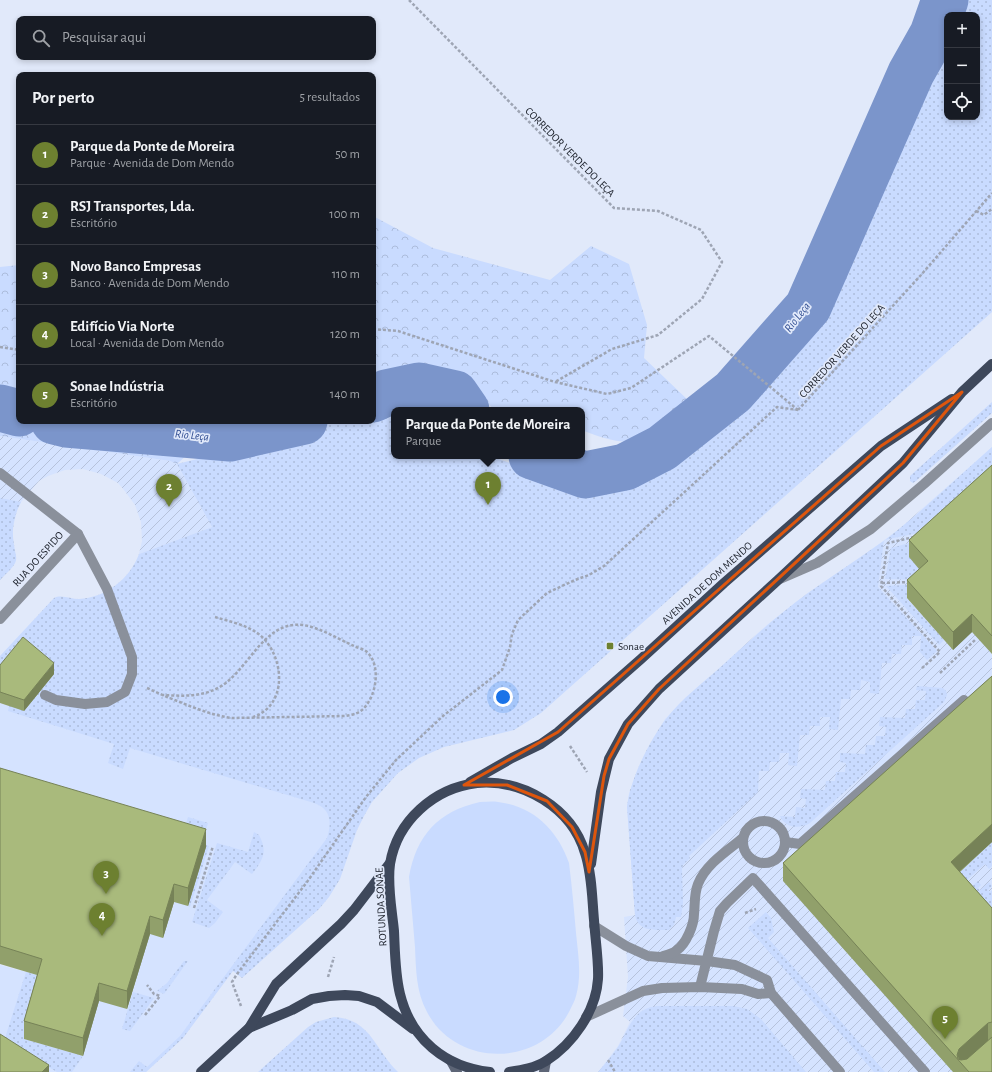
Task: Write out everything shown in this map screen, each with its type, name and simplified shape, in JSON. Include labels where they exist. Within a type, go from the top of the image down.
[{"type":"main road","name":"AVENIDA DE DOM MENDO","points":[[589,872],[601,792],[607,765],[618,740],[628,724],[659,689],[903,464],[962,392],[992,364]]},
{"type":"main road","name":"AVENIDA DE DOM MENDO","points":[[464,785],[512,758],[541,744],[558,732],[881,446],[962,392]]},
{"type":"main road","name":"ROTUNDA SONAE","points":[[490,1072],[467,1068],[442,1056],[427,1044],[409,1020],[404,1008],[398,979],[390,884],[390,863],[399,838],[412,817],[433,799],[446,792],[464,785],[479,783],[507,785],[534,794],[547,801],[572,827],[585,852],[589,872],[598,978],[595,998],[586,1017],[562,1048],[546,1061],[527,1069],[509,1072]]},
{"type":"main road","points":[[201,1072],[249,1028],[276,984],[341,924],[354,910],[390,863]]},
{"type":"main road","points":[[249,1028],[292,1010],[312,999],[345,995],[359,996],[377,1002],[418,1032]]},
{"type":"main road","points":[[451,1061],[456,1072]]},
{"type":"main road","points":[[544,1072],[546,1061]]},
{"type":"lane","points":[[778,580],[817,563],[871,529],[992,423]]},
{"type":"lane","points":[[0,473],[78,534],[107,589],[132,657],[132,674],[125,692],[107,702],[85,704],[56,700],[45,695]]},
{"type":"lane","points":[[0,479],[12,482]]},
{"type":"lane","name":"RUA DO ESPIDO","points":[[0,619],[78,534]]},
{"type":"lane","points":[[785,842],[800,844],[964,700]]},
{"type":"lane","points":[[762,821],[775,824],[784,835],[785,842],[783,850],[774,860],[761,862],[749,857],[745,851],[743,838],[745,832],[755,823],[762,821]]},
{"type":"lane","points":[[661,957],[677,950],[686,939],[694,916],[694,901],[698,884],[707,869],[743,838]]},
{"type":"lane","points":[[700,987],[720,912],[727,903],[753,878],[761,862]]},
{"type":"lane","points":[[753,878],[925,1072]]},
{"type":"lane","points":[[594,926],[626,946],[648,956],[735,964],[767,980],[771,993],[840,1072]]},
{"type":"lane","points":[[586,1017],[644,990],[652,988],[700,987],[742,990],[758,994],[771,993]]},
{"type":"path","name":"CORREDOR VERDE DO LEÇA","points":[[409,0],[614,208],[658,210],[701,230],[722,262],[702,299],[658,335],[612,349],[555,382]]},
{"type":"path","name":"CORREDOR VERDE DO LEÇA","points":[[376,329],[398,331],[555,382],[607,394],[631,388],[710,336],[798,410],[921,274],[992,192]]},
{"type":"path","points":[[976,211],[984,215],[992,209]]},
{"type":"path","points":[[0,348],[16,350]]},
{"type":"path","points":[[249,1028],[232,982],[237,974],[307,882],[366,796],[396,760],[443,716],[502,670],[510,647],[512,634],[518,620],[547,593],[589,575],[604,566],[778,407],[798,410]]},
{"type":"path","points":[[917,537],[888,543],[882,586],[940,652],[921,669]]},
{"type":"path","points":[[882,583],[911,582]]},
{"type":"path","points":[[215,617],[241,625],[255,632],[265,640],[277,663],[279,675],[278,692],[271,705],[259,715],[251,718]]},
{"type":"path","points":[[130,679],[163,695],[217,716],[251,718],[345,716],[355,714],[370,701],[375,688],[376,674],[373,661],[367,652],[321,631],[303,625],[288,626],[274,632],[265,640],[243,667],[232,678],[217,689],[199,696],[183,697],[163,695]]},
{"type":"path","points":[[940,673],[976,640]]},
{"type":"path","points":[[567,742],[587,773]]},
{"type":"path","points":[[194,908],[213,846]]},
{"type":"path","points":[[739,915],[762,907]]},
{"type":"path","points":[[327,981],[336,950]]},
{"type":"path","points":[[144,1015],[160,996],[154,994],[147,985]]},
{"type":"path","points":[[608,1060],[615,1072]]},
{"type":"highlighted area","points":[[962,392],[903,463],[659,689],[628,724],[609,759],[604,776],[589,872],[585,852],[572,827],[547,801],[507,785],[464,785],[558,732],[881,446]]},
{"type":"shaded area","points":[[0,436],[170,461],[177,464],[212,527],[139,554],[142,541],[141,522],[135,505],[118,483],[101,474],[83,469],[65,470],[39,481],[21,502],[17,510],[13,528],[16,559],[15,563],[0,580]]},
{"type":"shaded area","points":[[992,447],[992,1072],[598,1072],[618,1046],[630,1022],[623,1016],[628,977],[624,917],[635,915],[627,807],[629,793],[638,768],[665,719],[768,624],[808,593],[898,530]]},
{"type":"shaded area","points":[[0,703],[351,809],[183,1038],[146,1072],[0,1072],[0,965],[26,972],[74,809],[0,787]]},
{"type":"green space","points":[[960,0],[992,0],[992,312],[541,713],[514,730],[444,747],[419,758],[398,773],[372,802],[357,830],[340,879],[329,897],[319,909],[242,978],[233,971],[183,1038],[146,1072],[130,1072],[139,1061],[147,1067],[180,1036],[327,838],[330,821],[329,817],[324,809],[314,803],[130,748],[123,769],[108,763],[114,744],[8,711],[9,706],[0,677],[0,656],[54,598],[89,598],[107,591],[123,579],[135,563],[139,554],[212,527],[177,464],[241,448],[317,424],[376,424],[376,405],[391,401],[423,405],[442,400],[455,403],[458,407],[391,407],[391,459],[498,459],[566,483],[628,477],[664,465],[693,440],[823,302],[869,199],[944,40],[944,120],[980,120],[980,12],[956,12]]},
{"type":"green space","points":[[376,218],[433,248],[550,280],[591,246],[629,264],[647,325],[644,358],[690,402],[656,433],[645,439],[629,442],[613,440],[585,431],[585,407],[492,407],[479,396],[455,384],[420,370],[376,385]]},
{"type":"green space","points":[[16,265],[16,424],[236,424],[215,429],[177,464],[170,461],[0,436],[0,267]]},
{"type":"green space","points":[[992,402],[992,413],[916,481],[913,483],[910,481],[910,476]]},
{"type":"green space","points":[[992,447],[992,483],[942,528],[885,540],[926,506]]},
{"type":"green space","points":[[0,498],[21,502],[15,517],[13,528],[16,560],[12,568],[0,580]]},
{"type":"green space","points":[[934,536],[927,580],[885,579],[891,548]]},
{"type":"green space","points":[[884,541],[878,587],[937,651],[927,660],[920,652],[921,636],[912,636],[912,645],[902,645],[901,654],[892,654],[891,663],[882,663],[879,694],[870,693],[870,682],[861,680],[860,690],[851,690],[850,699],[841,699],[838,730],[829,729],[830,717],[820,717],[820,726],[810,726],[809,735],[800,735],[797,766],[788,765],[789,753],[780,753],[779,762],[770,762],[769,771],[759,771],[758,792],[689,856],[690,858],[683,865],[683,903],[681,917],[676,917],[674,925],[669,930],[653,930],[643,927],[637,921],[635,915],[627,807],[636,773],[653,738],[666,719],[693,691],[764,628],[808,593]]},
{"type":"green space","points":[[922,584],[907,599],[944,640],[939,645],[886,586]]},
{"type":"green space","points":[[917,686],[943,688],[947,695],[944,702],[810,823],[798,827],[789,826],[780,816],[795,817],[796,807],[805,808],[806,799],[800,798],[801,789],[825,790],[826,781],[835,781],[836,772],[845,772],[846,763],[840,762],[840,753],[865,754],[866,745],[875,745],[876,736],[885,736],[886,727],[879,726],[880,717],[905,718],[906,709],[915,709],[916,700],[925,700],[926,691],[916,690]]},
{"type":"green space","points":[[480,802],[511,804],[523,809],[543,822],[558,841],[569,863],[578,957],[579,980],[576,998],[557,1029],[540,1042],[520,1051],[499,1054],[478,1051],[458,1044],[441,1031],[427,1012],[423,1004],[417,980],[409,877],[412,862],[417,849],[431,828],[452,812],[465,806]]},
{"type":"green space","points":[[188,817],[208,823],[202,843],[209,846],[190,907],[188,906],[206,847],[181,839]]},
{"type":"green space","points":[[254,832],[259,835],[264,851],[256,869],[252,874],[235,862],[207,900],[223,912],[215,923],[209,928],[192,922],[217,843],[248,852]]},
{"type":"green space","points":[[992,842],[992,866],[989,869],[985,864],[967,880],[951,879]]},
{"type":"green space","points":[[978,881],[981,885],[978,888],[980,890],[989,882],[992,886],[988,890],[990,892],[992,890],[992,926],[963,894]]},
{"type":"green space","points":[[766,912],[771,918],[774,932],[768,938],[885,1072],[874,1072],[748,928]]},
{"type":"green space","points":[[184,961],[188,961],[164,994],[157,991],[167,983]]},
{"type":"green space","points":[[26,972],[42,977],[24,1039],[83,1056],[72,1072],[57,1072],[4,1041]]},
{"type":"green space","points":[[133,992],[154,998],[130,1031],[122,1029]]},
{"type":"green space","points":[[657,1006],[734,1006],[747,1009],[761,1019],[806,1072],[598,1072],[618,1047],[629,1026],[637,1015],[642,1011]]},
{"type":"green space","points":[[334,1017],[346,1019],[356,1023],[364,1029],[398,1072],[258,1072],[308,1027],[316,1022]]},
{"type":"building","points":[[992,465],[992,636],[972,614],[953,632],[907,580],[928,561],[909,540]]},
{"type":"building","points":[[23,637],[54,663],[24,700],[0,692],[0,665]]},
{"type":"building","points":[[992,676],[992,824],[951,862],[992,908],[992,1022],[988,1023],[959,1049],[957,1055],[958,1059],[967,1059],[992,1037],[992,1072],[969,1072],[783,863]]},
{"type":"building","points":[[0,768],[206,829],[188,888],[174,884],[163,920],[150,916],[127,991],[99,983],[83,1038],[24,1021],[42,959],[0,946]]},
{"type":"building","points":[[0,1034],[49,1065],[42,1072],[0,1072]]},
{"type":"waterway","name":"Rio Leça","points":[[540,459],[585,475],[625,467],[662,448],[733,392],[808,307],[911,73],[933,34],[945,0]]},
{"type":"waterway","name":"Rio Leça","points":[[376,398],[386,393],[419,386],[455,394],[464,407]]},
{"type":"waterway","name":"Rio Leça","points":[[0,408],[16,412]]},
{"type":"waterway","name":"Rio Leça","points":[[66,424],[230,438],[291,424]]},
{"type":"place","name":"Parque da Ponte de Moreira","points":[[488,505]]},
{"type":"place","name":"RSJ Transportes, Lda.","points":[[169,507]]},
{"type":"place","name":"Sonae","points":[[610,646]]},
{"type":"place","name":"Novo Banco Empresas","points":[[106,894]]},
{"type":"place","name":"Edifício Via Norte","points":[[102,936]]},
{"type":"place","name":"Sonae Indústria","points":[[945,1039]]}]
